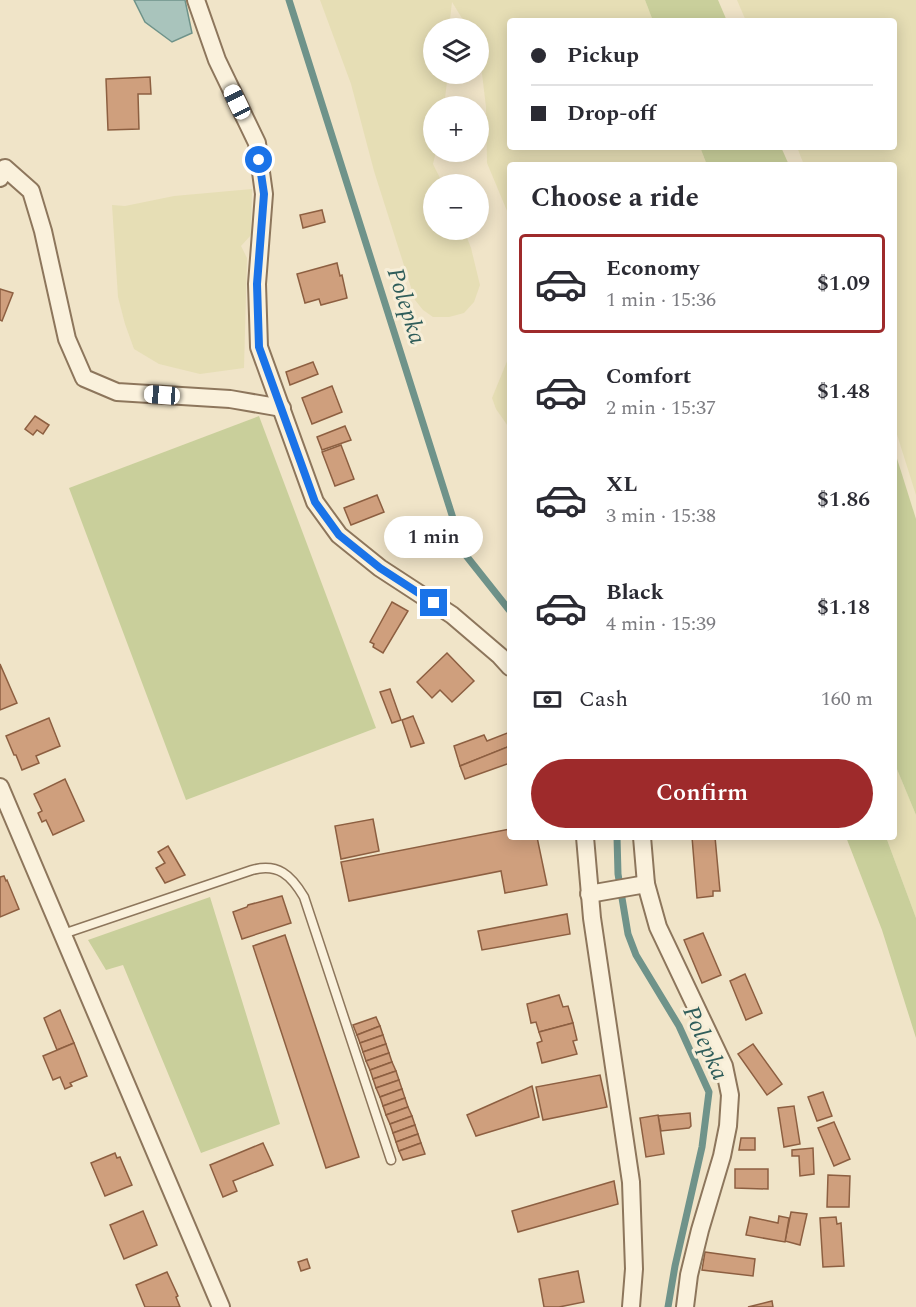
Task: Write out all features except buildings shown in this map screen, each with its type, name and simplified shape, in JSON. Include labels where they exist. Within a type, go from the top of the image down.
[{"type":"street","points":[[196,0],[217,60],[257,143],[264,194],[257,284],[259,347],[315,502],[339,535],[380,568],[452,615],[507,664]]},
{"type":"street","points":[[2,170],[31,191],[43,231],[67,339],[84,378],[117,392],[230,399],[282,408]]},
{"type":"street","points":[[0,787],[221,1307]]},
{"type":"street","points":[[586,840],[598,892],[631,1182],[634,1269],[631,1307]]},
{"type":"street","points":[[642,840],[640,885],[724,1066],[730,1095],[728,1126],[722,1156],[688,1275],[686,1307]]},
{"type":"street","points":[[598,892],[640,885]]},
{"type":"lane","points":[[63,934],[252,870],[264,867],[275,868],[285,874],[295,882],[304,897],[391,1160]]},
{"type":"shaded area","points":[[320,0],[645,0],[652,18],[507,18],[507,150],[701,150],[706,162],[507,162],[507,211],[487,163],[489,162],[489,96],[485,96],[483,84],[489,84],[489,18],[462,18],[452,2],[450,18],[423,18],[423,84],[447,84],[445,96],[423,96],[423,162],[434,162],[438,174],[423,174],[423,240],[468,240],[480,285],[474,302],[464,313],[449,317],[433,317],[415,300],[374,171],[351,84]]},
{"type":"shaded area","points":[[737,0],[916,0],[916,495],[897,435],[897,162],[803,162],[798,150],[897,150],[897,18],[745,18]]},
{"type":"shaded area","points":[[252,189],[251,235],[241,246],[247,258],[244,368],[200,374],[159,364],[134,349],[118,297],[112,205],[125,206],[174,196]]},
{"type":"shaded area","points":[[507,361],[507,425],[496,409],[492,398]]},
{"type":"shaded area","points":[[897,769],[916,815],[916,918],[887,840],[897,840]]},
{"type":"green space","points":[[645,0],[718,0],[726,18],[652,18]]},
{"type":"green space","points":[[701,150],[782,150],[788,162],[706,162]]},
{"type":"green space","points":[[259,416],[376,728],[186,800],[69,488]]},
{"type":"green space","points":[[897,459],[916,519],[916,815],[897,769]]},
{"type":"green space","points":[[847,840],[887,840],[916,918],[916,1038],[882,930]]},
{"type":"green space","points":[[210,897],[280,1124],[201,1153],[123,965],[106,970],[88,940]]},
{"type":"water","points":[[134,0],[185,0],[192,33],[172,42],[145,22]]},
{"type":"waterway","name":"Polepka","points":[[289,0],[464,553],[507,607]]},
{"type":"waterway","name":"Polepka","points":[[617,840],[618,874],[628,934],[636,955],[679,1026],[709,1092],[702,1147],[668,1307]]},
{"type":"route","points":[[259,160],[264,194],[257,284],[259,347],[315,502],[339,535],[380,568],[434,603]]}]
